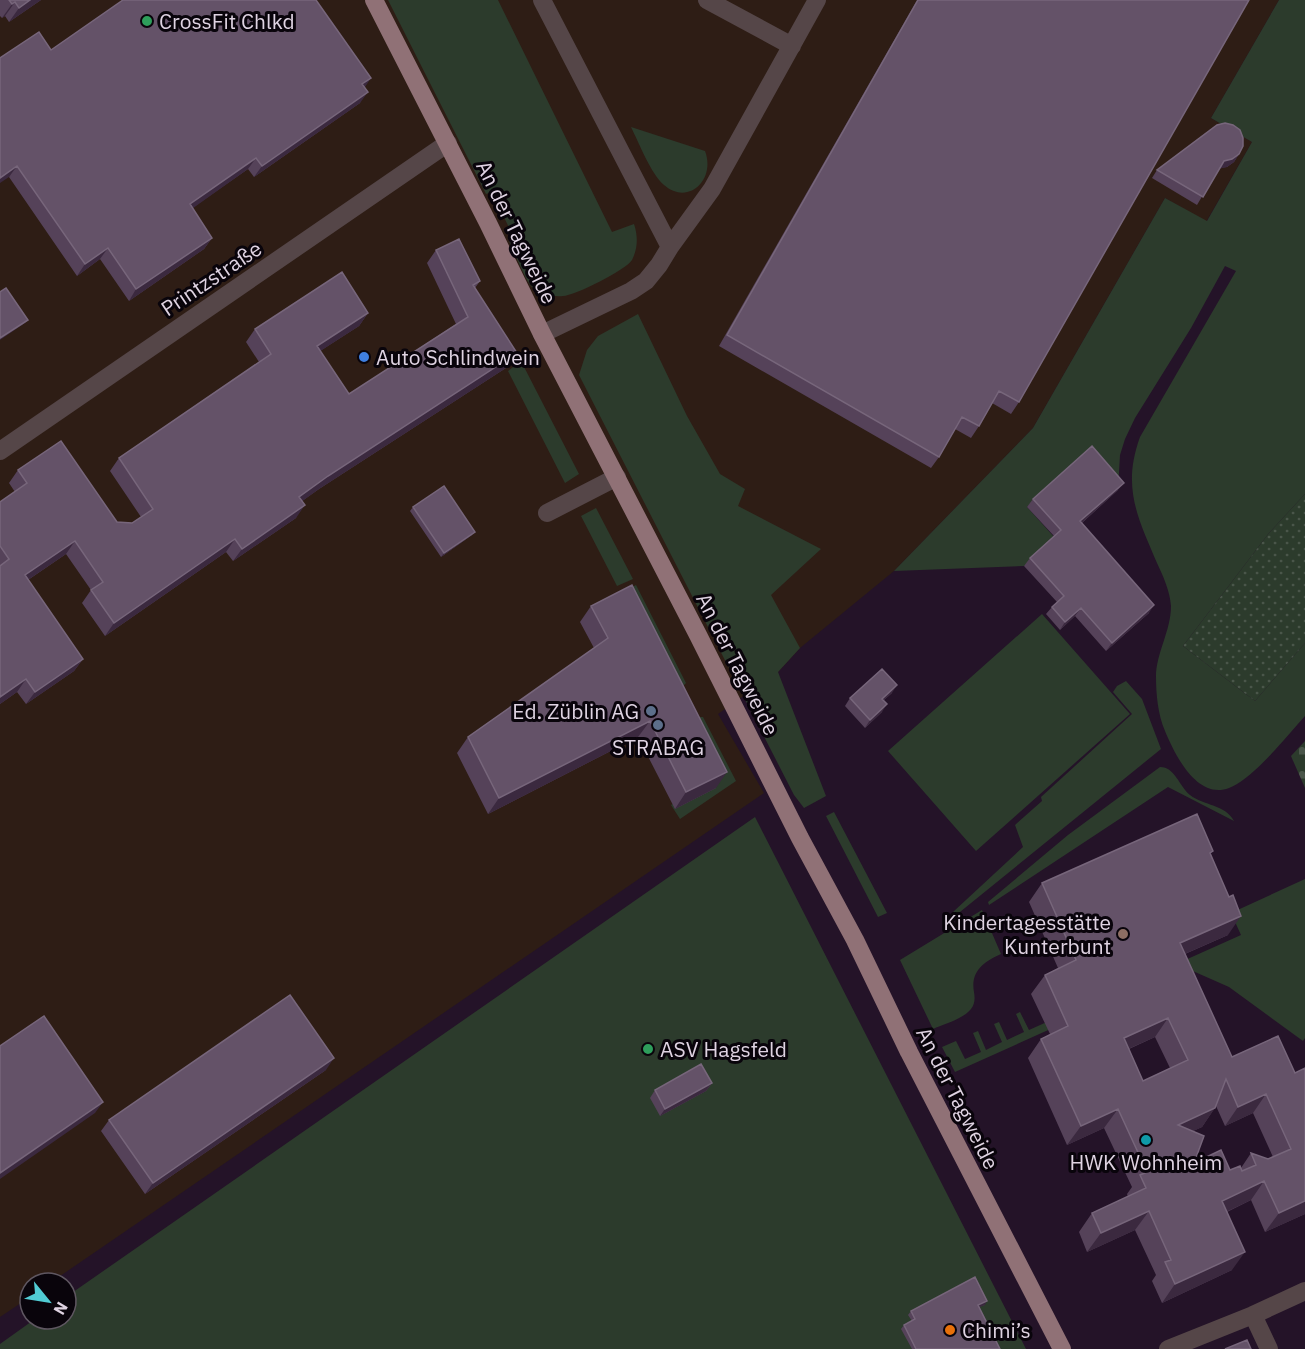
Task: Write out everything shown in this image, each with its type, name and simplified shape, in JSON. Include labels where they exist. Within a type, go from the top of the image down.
[{"type":"main road","name":"An der Tagweide","points":[[374,0],[542,334],[800,838],[855,940],[909,1052],[1062,1349]]},
{"type":"street","points":[[542,0],[670,247]]},
{"type":"street","points":[[707,0],[792,46]]},
{"type":"street","points":[[542,334],[646,281],[712,189],[817,0]]},
{"type":"street","name":"Printzstraße","points":[[0,451],[448,144]]},
{"type":"street","points":[[547,513],[617,477]]},
{"type":"street","points":[[1168,1349],[1253,1315],[1305,1291]]},
{"type":"street","points":[[1253,1315],[1269,1349]]},
{"type":"shaded area","points":[[0,0],[1279,0],[1211,118],[1252,142],[1206,222],[1165,198],[1033,428],[894,571],[800,648],[778,672],[718,714],[764,793],[67,1271],[18,1271],[18,1305],[0,1317]]},
{"type":"green space","points":[[388,0],[498,0],[612,232],[634,224],[636,246],[634,256],[628,264],[599,282],[569,295],[550,295],[532,287],[509,241],[514,238],[492,192],[486,194]]},
{"type":"green space","points":[[1279,0],[1305,0],[1305,494],[1269,533],[1183,646],[1255,701],[1305,643],[1305,716],[1248,776],[1229,788],[1217,790],[1207,788],[1197,782],[1181,763],[1161,718],[1156,677],[1171,606],[1166,584],[1138,516],[1132,486],[1132,471],[1140,437],[1236,271],[1225,266],[1191,328],[1135,418],[1120,455],[1118,490],[1086,454],[1027,507],[1055,538],[1024,566],[894,571],[1033,428],[1165,198],[1207,221],[1252,142],[1211,118]]},
{"type":"green space","points":[[631,127],[705,151],[707,172],[698,187],[682,193],[673,191],[664,185],[650,166]]},
{"type":"green space","points":[[638,314],[687,416],[720,474],[745,489],[738,506],[821,549],[771,595],[800,648],[778,672],[826,796],[804,808],[794,795],[579,375],[587,350],[598,336]]},
{"type":"green space","points":[[521,361],[579,474],[565,483],[508,371]]},
{"type":"green space","points":[[1305,494],[1305,643],[1255,701],[1183,646],[1269,533]]},
{"type":"green space","points":[[596,508],[633,579],[617,586],[581,516]]},
{"type":"green space","points":[[636,585],[686,683],[678,691],[625,591]]},
{"type":"green space","points":[[1042,614],[1130,714],[976,851],[888,751]]},
{"type":"green space","points":[[1126,681],[1142,699],[1161,749],[955,916],[953,912],[1023,847],[1015,825],[1042,801],[1041,797],[1132,714],[1113,692],[1117,686]]},
{"type":"green space","points":[[683,717],[703,717],[736,781],[680,819],[671,805],[715,782]]},
{"type":"green space","points":[[1305,741],[1305,788],[1291,756]]},
{"type":"green space","points":[[1160,767],[1173,773],[1190,795],[1220,808],[1234,821],[1168,787],[989,905],[988,902],[1068,835]]},
{"type":"green space","points":[[834,812],[887,913],[878,917],[826,816]]},
{"type":"green space","name":"ASV Hagsfeld","points":[[755,817],[1026,1349],[0,1349],[0,1344],[18,1331],[78,1331],[78,1289]]},
{"type":"green space","points":[[1305,879],[1305,1038],[1303,1041],[1229,987],[1186,968],[955,1072],[942,1047],[956,1041],[965,1059],[981,1052],[973,1033],[978,1031],[986,1050],[1002,1042],[994,1024],[999,1022],[1007,1040],[1024,1032],[1016,1014],[1020,1012],[1029,1030],[1241,935],[1231,913]]},
{"type":"green space","points":[[982,910],[1001,954],[984,964],[974,978],[974,1001],[968,1013],[933,1029],[900,960]]},
{"type":"building","points":[[9,0],[30,0],[19,8],[15,2],[12,4]]},
{"type":"building","points":[[123,0],[316,0],[371,78],[362,84],[368,92],[262,166],[256,158],[190,204],[212,238],[136,289],[108,248],[85,264],[17,166],[0,178],[0,58],[39,32],[51,50]]},
{"type":"building","points":[[918,0],[1249,0],[1019,402],[999,391],[979,426],[962,417],[939,457],[727,335]]},
{"type":"building","points":[[1225,123],[1240,130],[1243,146],[1239,154],[1224,161],[1203,197],[1157,170],[1217,125]]},
{"type":"building","points":[[459,239],[480,281],[473,285],[517,353],[328,476],[299,497],[305,505],[242,549],[235,539],[114,623],[91,590],[103,582],[75,541],[25,575],[83,659],[35,692],[26,679],[0,697],[0,566],[9,559],[0,546],[0,502],[27,483],[18,470],[61,441],[117,522],[132,523],[153,509],[119,458],[271,354],[255,329],[342,272],[368,313],[317,346],[349,394],[468,317],[436,250]]},
{"type":"building","points":[[6,288],[28,320],[0,338],[0,292]]},
{"type":"building","points":[[1092,446],[1124,483],[1080,521],[1154,605],[1112,643],[1081,608],[1065,622],[1052,607],[1064,596],[1030,558],[1061,530],[1033,499]]},
{"type":"building","points":[[444,486],[475,532],[444,553],[413,507]]},
{"type":"building","points":[[632,585],[727,772],[686,792],[650,721],[499,798],[468,737],[608,638],[591,606]]},
{"type":"building","points":[[882,669],[897,685],[882,699],[887,704],[870,720],[850,698]]},
{"type":"building","points":[[1197,814],[1213,851],[1210,853],[1229,897],[1233,895],[1241,916],[1180,943],[1232,1057],[1278,1036],[1295,1073],[1305,1068],[1305,1201],[1279,1213],[1264,1181],[1222,1201],[1245,1252],[1175,1284],[1165,1262],[1171,1260],[1149,1211],[1101,1233],[1092,1213],[1146,1188],[1140,1175],[1147,1172],[1118,1109],[1081,1126],[1041,1039],[1068,1026],[1045,975],[1076,960],[1042,883]],"holes":[[[1168,1018],[1188,1060],[1143,1081],[1124,1038]],[[1226,1079],[1238,1107],[1266,1094],[1291,1149],[1268,1159],[1251,1153],[1256,1165],[1242,1171],[1240,1166],[1230,1170],[1221,1150],[1194,1163],[1204,1136],[1178,1125],[1215,1108]]]},
{"type":"building","points":[[290,995],[334,1058],[153,1183],[109,1120]]},
{"type":"building","points":[[44,1016],[103,1102],[0,1173],[0,1046]]},
{"type":"building","points":[[701,1064],[712,1083],[665,1109],[655,1090]]},
{"type":"building","points":[[975,1277],[987,1301],[978,1305],[1000,1349],[916,1349],[904,1325],[915,1319],[911,1311]]},
{"type":"building","points":[[1247,1340],[1251,1349],[1225,1349]]},
{"type":"place","name":"CrossFit Chlkd","points":[[147,21]]},
{"type":"place","name":"Auto Schlindwein","points":[[364,357]]},
{"type":"place","name":"Ed. Züblin AG","points":[[651,711]]},
{"type":"place","name":"STRABAG","points":[[658,725]]},
{"type":"place","name":"Kindertagesstätte Kunterbunt","points":[[1123,934]]},
{"type":"place","name":"ASV Hagsfeld","points":[[648,1049]]},
{"type":"place","name":"HWK Wohnheim","points":[[1146,1140]]},
{"type":"place","name":"Chimi’s","points":[[950,1330]]}]
